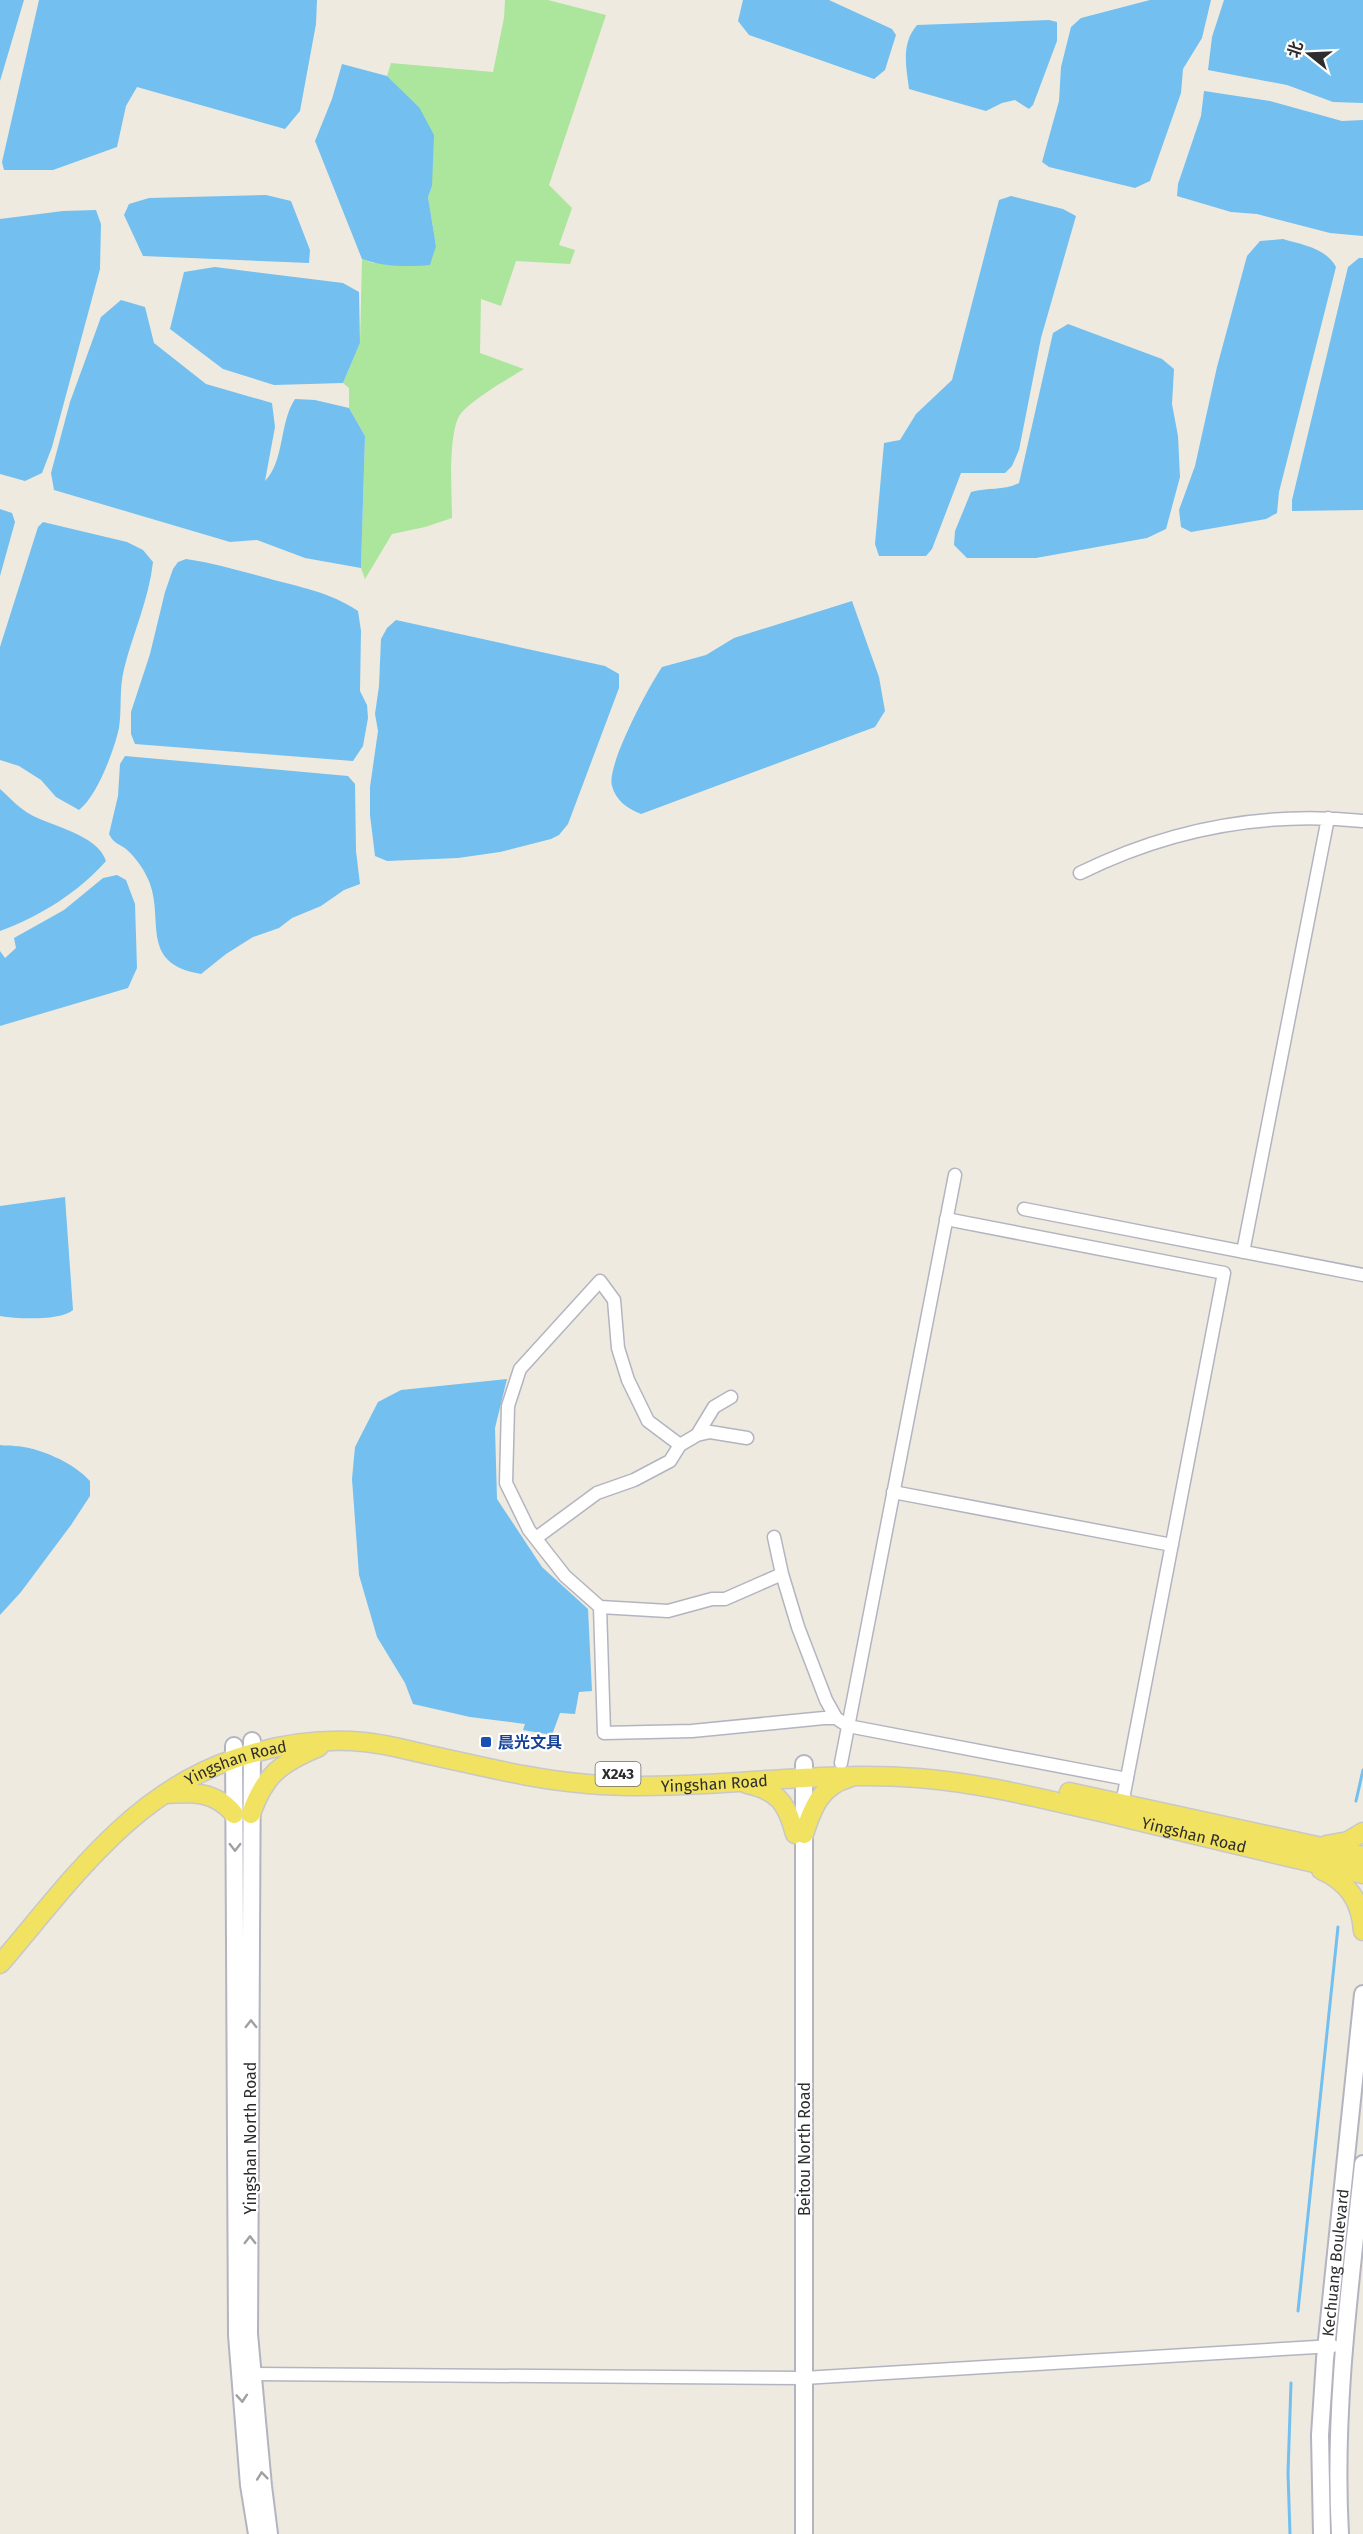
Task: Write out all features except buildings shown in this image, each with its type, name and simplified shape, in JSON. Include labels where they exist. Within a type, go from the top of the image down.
[{"type":"main road","name":"Yingshan Road","points":[[0,1947],[98,1833],[128,1804],[181,1769],[302,1731],[365,1731],[397,1735],[537,1766],[619,1774],[800,1770],[954,1782],[1003,1790],[1363,1874]]},
{"type":"main road","name":"Yingshan Road","points":[[252,1747],[333,1741],[394,1747],[535,1777],[588,1784],[649,1786],[730,1781],[841,1763],[895,1764],[1005,1778],[1363,1856]]},
{"type":"main road","points":[[160,1795],[203,1793],[243,1814],[272,1773],[295,1758],[333,1741]]},
{"type":"main road","name":"Yingshan North Road","points":[[243,1814],[252,1747]]},
{"type":"main road","name":"Yingshan Road","points":[[0,1965],[113,1834],[160,1795],[234,1752]]},
{"type":"main road","name":"Yingshan North Road","points":[[234,1752],[243,1814],[249,2334],[246,2374],[249,2485],[257,2534]]},
{"type":"main road","name":"Beitou North Road","points":[[800,1770],[800,2378],[804,2534]]},
{"type":"main road","points":[[800,1834],[815,1804],[824,1792],[843,1780],[865,1775]]},
{"type":"main road","points":[[730,1781],[759,1786],[777,1796],[800,1834]]},
{"type":"main road","points":[[1312,1846],[1348,1841],[1363,1832]]},
{"type":"main road","points":[[1297,1860],[1331,1875],[1344,1885],[1358,1905],[1363,1931]]},
{"type":"main road","name":"Kechuang Boulevard","points":[[1322,2534],[1320,2435],[1326,2347],[1363,1994]]},
{"type":"main road","name":"Kechuang Boulevard","points":[[1340,2534],[1338,2435],[1344,2346],[1363,2164]]},
{"type":"main road","name":"Yingshan North Road","points":[[246,2374],[269,2534]]},
{"type":"main road","name":"Beitou North Road","points":[[795,2534],[800,2378]]},
{"type":"street","points":[[1080,873],[1127,851],[1200,829],[1277,818],[1363,821]]},
{"type":"street","points":[[1243,1252],[1328,818]]},
{"type":"street","points":[[841,1763],[954,1175]]},
{"type":"street","points":[[1024,1209],[1363,1275]]},
{"type":"street","points":[[946,1220],[1224,1273],[1122,1804]]},
{"type":"street","points":[[680,1445],[648,1421],[627,1380],[618,1348],[614,1300],[600,1281],[520,1369],[508,1406],[506,1483],[529,1530],[565,1576],[600,1607],[668,1611],[712,1599],[725,1599],[782,1574]]},
{"type":"street","points":[[697,1435],[714,1407],[731,1397]]},
{"type":"street","points":[[536,1538],[597,1493],[634,1480],[670,1461],[680,1445],[697,1435],[710,1432],[747,1438]]},
{"type":"street","points":[[893,1492],[1172,1545]]},
{"type":"street","points":[[774,1537],[782,1574],[798,1627],[826,1700],[836,1718],[848,1726],[1126,1779]]},
{"type":"street","points":[[600,1607],[604,1733],[692,1731],[836,1718]]},
{"type":"street","points":[[246,2374],[800,2378],[1344,2346]]},
{"type":"green space","points":[[505,0],[548,0],[606,15],[549,185],[572,208],[559,245],[575,250],[570,264],[516,261],[501,306],[481,299],[480,353],[524,369],[476,400],[462,412],[457,420],[451,462],[452,518],[392,534],[365,579],[361,568],[365,436],[349,408],[349,388],[343,383],[360,343],[362,259],[373,263],[436,246],[428,197],[432,186],[419,107],[387,76],[391,63],[493,72],[504,18]]},
{"type":"water","points":[[0,0],[24,0],[0,81]]},
{"type":"water","points":[[39,0],[317,0],[316,24],[300,111],[285,129],[137,87],[126,106],[117,147],[53,170],[4,170],[2,162]]},
{"type":"water","points":[[743,0],[829,0],[892,29],[896,35],[885,70],[874,79],[749,35],[738,21]]},
{"type":"water","points":[[1150,0],[1211,0],[1202,38],[1183,69],[1181,93],[1150,181],[1135,188],[1049,167],[1042,162],[1059,101],[1061,67],[1071,27],[1081,18]]},
{"type":"water","points":[[1224,0],[1363,0],[1363,103],[1333,102],[1287,85],[1208,70],[1212,37]]},
{"type":"water","points":[[1049,20],[1057,22],[1057,41],[1033,105],[1029,109],[1015,100],[1002,103],[986,111],[909,89],[907,47],[917,25]]},
{"type":"water","points":[[342,64],[387,76],[419,107],[434,135],[432,186],[428,197],[436,246],[430,265],[396,266],[362,259],[315,141],[332,99]]},
{"type":"water","points":[[1204,91],[1270,101],[1342,121],[1363,120],[1363,236],[1330,233],[1257,214],[1231,212],[1177,196],[1178,184],[1201,116]]},
{"type":"water","points":[[266,195],[291,201],[310,250],[309,263],[143,256],[124,215],[129,204],[149,198]]},
{"type":"water","points":[[1011,196],[1063,209],[1076,216],[1041,338],[1019,450],[1012,466],[1005,473],[961,473],[932,549],[926,556],[879,556],[875,544],[884,443],[900,440],[916,414],[952,380],[999,200]]},
{"type":"water","points":[[96,210],[101,224],[100,269],[52,447],[42,473],[25,481],[0,474],[0,219],[63,211]]},
{"type":"water","points":[[1283,239],[1320,251],[1336,267],[1279,492],[1277,513],[1266,519],[1191,532],[1181,527],[1179,510],[1195,466],[1217,367],[1247,256],[1260,241]]},
{"type":"water","points":[[1359,258],[1363,258],[1363,510],[1292,511],[1292,500],[1348,267]]},
{"type":"water","points":[[215,267],[343,283],[359,292],[360,343],[343,383],[274,385],[223,369],[170,329],[184,272]]},
{"type":"water","points":[[121,300],[145,307],[154,343],[206,384],[272,403],[275,427],[265,481],[276,463],[286,419],[295,399],[315,400],[349,408],[365,436],[361,568],[305,558],[257,540],[230,542],[54,490],[51,473],[70,402],[101,317]]},
{"type":"water","points":[[1068,324],[1162,359],[1174,369],[1172,404],[1178,436],[1180,477],[1166,529],[1147,538],[1036,558],[967,558],[954,545],[955,531],[971,492],[1008,487],[1019,483],[1053,333]]},
{"type":"water","points":[[0,509],[12,513],[15,522],[0,576]]},
{"type":"water","points":[[43,522],[127,542],[143,550],[153,562],[144,603],[124,669],[117,738],[98,784],[79,810],[56,797],[41,780],[19,766],[0,760],[0,647],[38,527]]},
{"type":"water","points":[[186,559],[227,567],[314,591],[347,604],[358,611],[361,631],[360,691],[367,705],[368,718],[363,746],[353,761],[135,744],[131,734],[131,712],[150,654],[173,569],[178,562]]},
{"type":"water","points":[[852,601],[879,677],[885,711],[875,727],[641,814],[619,800],[612,786],[615,762],[639,708],[662,667],[706,655],[734,638]]},
{"type":"water","points":[[396,620],[605,666],[619,674],[619,688],[568,824],[559,835],[500,852],[458,858],[387,861],[375,856],[370,815],[370,787],[378,731],[375,714],[381,639],[387,628]]},
{"type":"water","points":[[125,756],[348,776],[355,784],[356,851],[360,884],[344,890],[321,906],[292,918],[279,928],[253,937],[226,954],[201,974],[181,968],[168,960],[160,948],[152,890],[140,864],[132,854],[114,842],[109,834],[118,796],[120,764]]},
{"type":"water","points":[[0,789],[28,813],[83,837],[101,852],[106,861],[84,883],[58,902],[29,919],[0,931]]},
{"type":"water","points":[[117,875],[126,880],[135,904],[137,968],[128,988],[0,1026],[0,951],[5,958],[16,948],[14,938],[64,910],[103,878]]},
{"type":"water","points":[[65,1197],[73,1310],[67,1314],[49,1318],[0,1316],[0,1206]]},
{"type":"water","points":[[507,1379],[495,1428],[497,1499],[542,1567],[588,1609],[592,1691],[579,1692],[575,1714],[560,1713],[552,1735],[523,1730],[525,1724],[470,1717],[413,1704],[405,1683],[377,1637],[359,1575],[352,1479],[355,1447],[378,1402],[401,1390]]},
{"type":"water","points":[[0,1445],[34,1449],[66,1462],[90,1481],[90,1496],[21,1592],[0,1615]]},
{"type":"waterway","points":[[1356,1801],[1363,1770]]},
{"type":"waterway","points":[[1298,2311],[1338,1927]]},
{"type":"waterway","points":[[1290,2534],[1288,2473],[1291,2383]]},
{"type":"place","name":"晨光文具","points":[[486,1742]]}]
